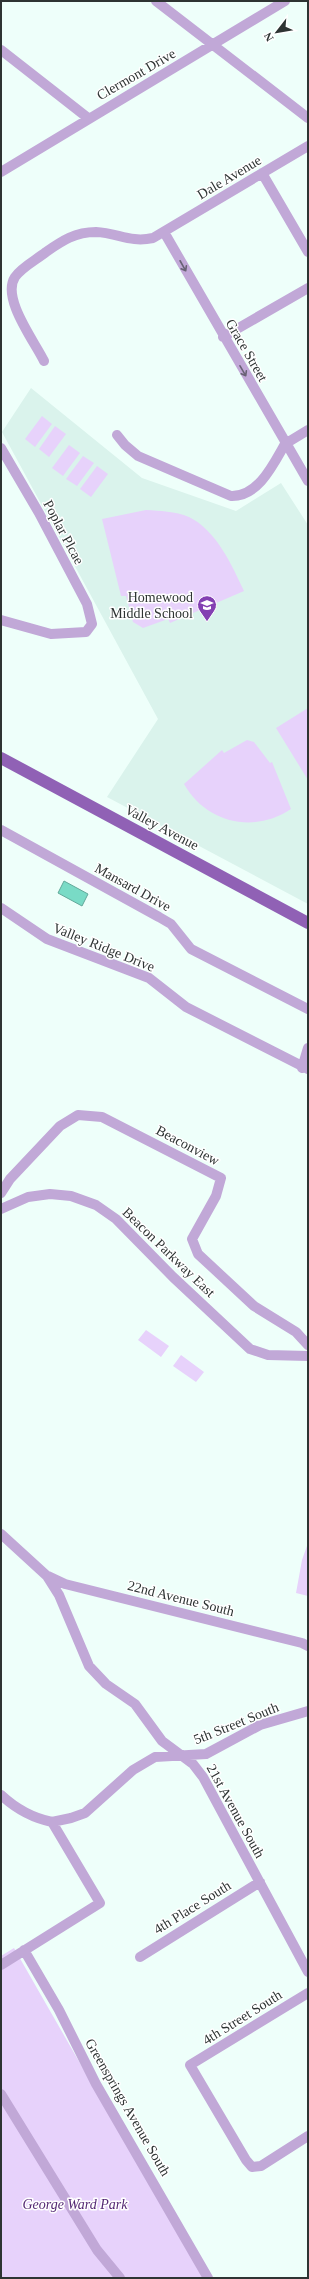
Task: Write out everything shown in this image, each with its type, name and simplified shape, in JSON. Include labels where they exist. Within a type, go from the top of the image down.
[{"type":"main road","name":"Valley Avenue","points":[[1,758],[308,923]]},
{"type":"street","points":[[156,1],[308,118]]},
{"type":"street","name":"Clermont Drive","points":[[1,172],[67,133],[88,118],[285,1]]},
{"type":"street","points":[[1,50],[88,118]]},
{"type":"street","name":"Dale Avenue","points":[[44,361],[16,311],[12,287],[15,278],[64,239],[80,233],[97,232],[134,241],[153,238],[308,146]]},
{"type":"street","points":[[262,173],[308,252]]},
{"type":"street","name":"Grace Street","points":[[164,232],[284,444],[308,481]]},
{"type":"street","points":[[223,337],[308,288]]},
{"type":"street","points":[[118,435],[125,445],[138,456],[231,496],[242,496],[250,492],[273,465],[284,444],[308,430]]},
{"type":"street","name":"Poplar Plcae","points":[[1,448],[39,513],[88,604],[92,624],[86,632],[51,634],[1,620]]},
{"type":"street","name":"Mansard Drive","points":[[1,830],[160,917],[171,924],[191,949],[308,1009]]},
{"type":"street","name":"Valley Ridge Drive","points":[[1,908],[47,939],[149,978],[186,1008],[305,1069],[308,1048]]},
{"type":"street","name":"Beaconview","points":[[1,1193],[10,1179],[60,1126],[78,1115],[102,1117],[221,1178],[216,1196],[192,1239],[198,1254],[254,1306],[296,1332],[308,1345]]},
{"type":"street","name":"Beacon Parkway East","points":[[2,1205],[28,1197],[50,1194],[71,1196],[96,1205],[116,1219],[173,1277],[250,1349],[268,1355],[308,1356]]},
{"type":"street","name":"21st Avenue South","points":[[1,1534],[47,1576],[59,1594],[88,1666],[106,1684],[134,1704],[162,1741],[193,1764],[203,1777],[308,1972]]},
{"type":"street","name":"22nd Avenue South","points":[[47,1576],[65,1584],[302,1643],[308,1646]]},
{"type":"street","name":"5th Street South","points":[[52,1822],[78,1816],[93,1807],[139,1765],[155,1758],[206,1754],[265,1723],[308,1711]]},
{"type":"street","points":[[1,1795],[30,1815],[52,1822],[100,1903],[1,1965]]},
{"type":"street","name":"4th Place South","points":[[140,1957],[260,1882]]},
{"type":"street","name":"Greensprings Avenue South","points":[[24,1950],[59,2010],[96,2084],[171,2212],[207,2278]]},
{"type":"street","name":"4th Street South","points":[[308,1993],[190,2065],[246,2160],[252,2167],[260,2166],[308,2136]]},
{"type":"street","points":[[1,2094],[97,2250],[120,2278]]},
{"type":"shaded area","name":"Homewood Middle School","points":[[31,388],[142,478],[236,511],[281,483],[308,525],[308,904],[107,797],[158,719],[2,432]]},
{"type":"shaded area","points":[[64,881],[88,894],[82,906],[58,893]]},
{"type":"green space","points":[[42,416],[52,424],[35,447],[25,439]]},
{"type":"green space","points":[[55,426],[66,434],[49,457],[39,449]]},
{"type":"green space","points":[[69,445],[80,453],[63,476],[52,468]]},
{"type":"green space","points":[[83,456],[94,463],[77,486],[66,479]]},
{"type":"green space","points":[[97,466],[108,474],[91,497],[80,489]]},
{"type":"green space","points":[[146,510],[178,514],[189,517],[199,523],[215,539],[222,549],[244,591],[170,623],[168,619],[143,628],[133,622],[126,596],[121,596],[102,519]]},
{"type":"green space","points":[[308,708],[308,780],[276,728]]},
{"type":"green space","points":[[247,740],[254,742],[270,763],[272,762],[291,809],[277,817],[262,821],[247,822],[218,816],[205,808],[193,797],[184,784],[222,750],[224,753]]},
{"type":"green space","points":[[146,1330],[169,1346],[161,1357],[138,1340]]},
{"type":"green space","points":[[181,1355],[204,1372],[196,1382],[173,1366]]},
{"type":"green space","points":[[308,1543],[308,1596],[296,1593],[302,1560]]},
{"type":"green space","name":"George Ward Park","points":[[14,1948],[203,2278],[1,2278],[1,1956]]},
{"type":"place","name":"Homewood Middle School","points":[[207,622]]}]
